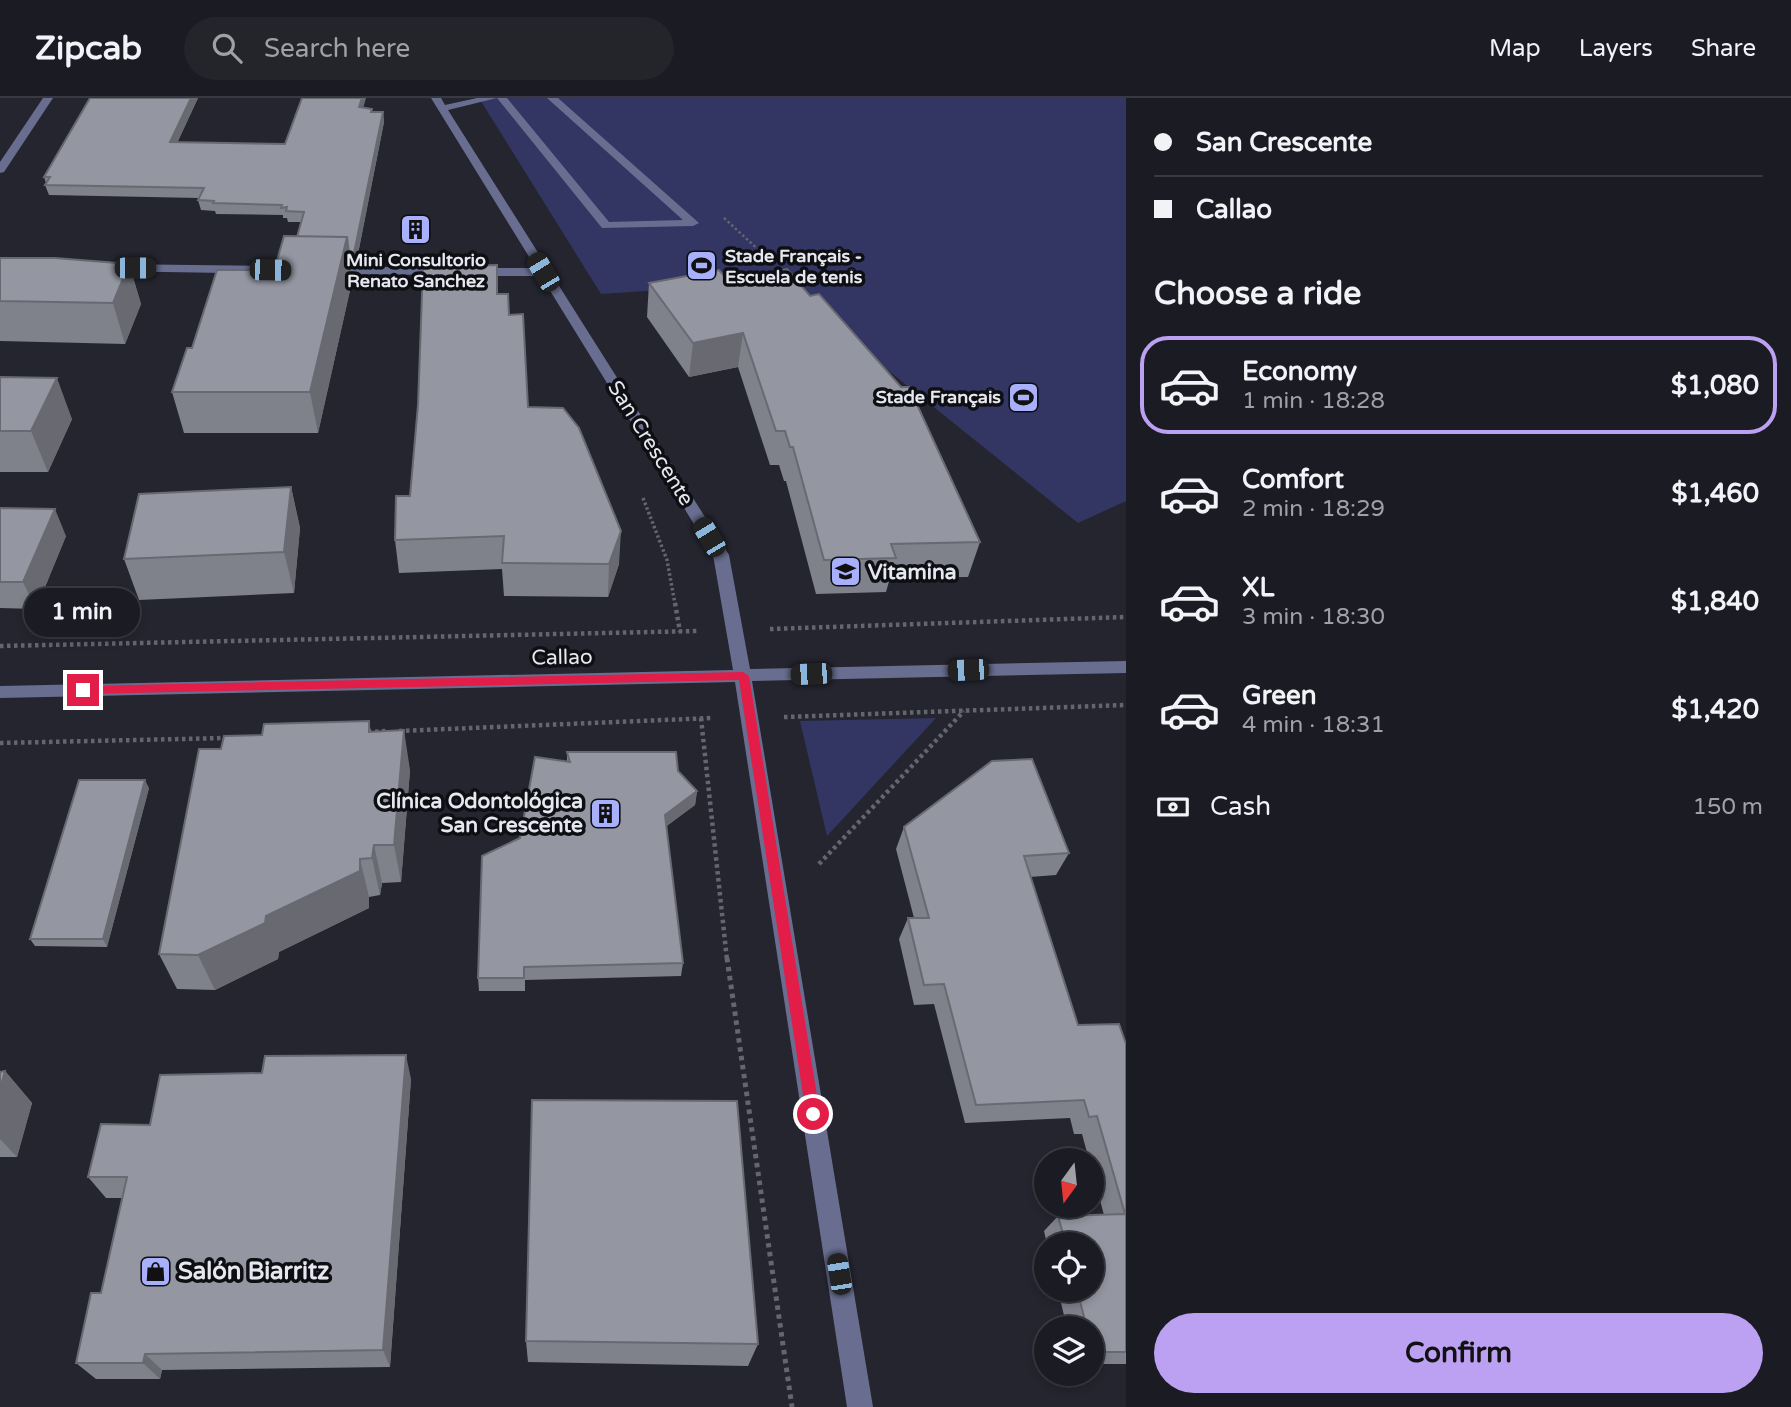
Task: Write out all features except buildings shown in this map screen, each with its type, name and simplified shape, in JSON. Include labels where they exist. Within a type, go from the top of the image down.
[{"type":"street","points":[[0,170],[48,98]]},
{"type":"street","points":[[439,103],[492,98]]},
{"type":"street","points":[[502,98],[606,226],[693,223],[552,98]]},
{"type":"street","name":"San Crescente","points":[[439,103],[720,555],[750,717],[860,1407]]},
{"type":"street","points":[[97,268],[291,270]]},
{"type":"street","points":[[319,270],[543,272]]},
{"type":"street","name":"Callao","points":[[0,692],[1126,667]]},
{"type":"path","points":[[0,646],[1126,617]]},
{"type":"path","points":[[354,733],[701,718],[1126,705]]},
{"type":"path","points":[[819,864],[965,710]]},
{"type":"path","points":[[701,718],[730,987],[792,1407]]},
{"type":"path","points":[[0,743],[229,738]]},
{"type":"shaded area","name":"Stade Français","points":[[479,98],[1126,98],[1126,501],[1078,523],[778,282],[601,294]]},
{"type":"shaded area","points":[[936,718],[827,836],[800,721]]},
{"type":"place","name":"Mini Consultorio Renato Sanchez","points":[[416,229]]},
{"type":"place","name":"Stade Français - Escuela de tenis","points":[[702,266]]},
{"type":"place","name":"Stade Français","points":[[1024,397]]},
{"type":"place","name":"Vitamina","points":[[845,572]]},
{"type":"place","name":"Clínica Odontológica San Crescente","points":[[606,813]]},
{"type":"place","name":"Salón Biarritz","points":[[155,1271]]},
{"type":"route","points":[[83,690],[743,676],[813,1114]]}]
